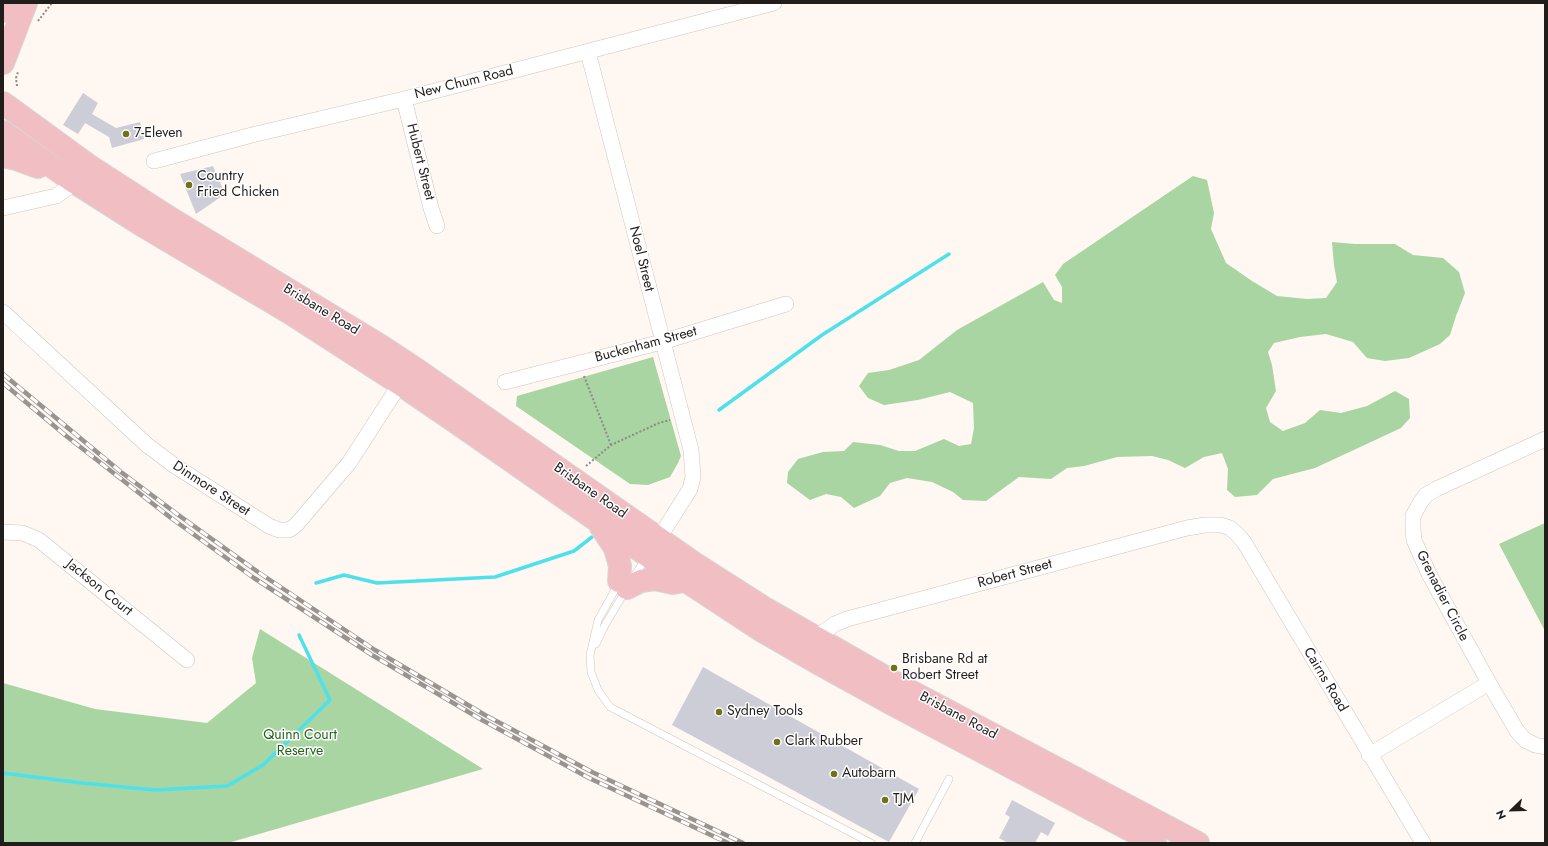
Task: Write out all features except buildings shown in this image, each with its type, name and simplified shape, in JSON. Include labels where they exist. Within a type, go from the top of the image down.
[{"type":"main road","points":[[3,63],[9,6]]},
{"type":"main road","name":"Brisbane Road","points":[[3,103],[67,151],[100,173],[170,218],[375,342],[416,369],[646,546],[685,581],[818,663],[1155,843]]},
{"type":"main road","name":"Brisbane Road","points":[[3,132],[73,182],[290,313],[400,384],[599,522],[760,605],[899,685],[1198,843]]},
{"type":"main road","points":[[3,156],[16,159],[73,182]]},
{"type":"main road","points":[[599,522],[614,548],[624,580],[641,581],[656,579],[673,583],[685,581]]},
{"type":"street","name":"New Chum Road","points":[[154,161],[252,135],[404,99],[588,52],[766,4]]},
{"type":"street","name":"Noel Street","points":[[588,52],[691,450],[692,466],[646,546]]},
{"type":"street","name":"Hubert Street","points":[[404,99],[436,226]]},
{"type":"street","points":[[3,208],[56,196],[73,182]]},
{"type":"street","name":"Buckenham Street","points":[[505,382],[662,342],[786,304]]},
{"type":"street","name":"Dinmore Street","points":[[3,312],[73,378],[164,458],[269,526],[279,530],[289,530],[296,525],[350,463],[400,384]]},
{"type":"street","name":"Grenadier Circle","points":[[1545,439],[1436,489],[1426,495],[1413,516],[1414,540],[1429,574],[1489,683],[1517,731],[1525,740],[1545,748]]},
{"type":"street","name":"Robert Street","points":[[815,638],[840,621],[866,613],[1187,528],[1205,524],[1220,525]]},
{"type":"street","name":"Cairns Road","points":[[1220,525],[1230,528],[1244,542],[1369,755],[1423,843]]},
{"type":"street","name":"Jackson Court","points":[[3,532],[23,533],[39,540],[187,660]]},
{"type":"street","points":[[1369,755],[1489,683]]},
{"type":"lane","name":"Noel Street","points":[[646,546],[598,620],[590,655],[591,672],[598,690],[610,707],[871,843]]},
{"type":"lane","points":[[915,843],[949,779]]},
{"type":"path","points":[[584,374],[611,445]]},
{"type":"path","points":[[585,467],[611,445],[659,423],[681,416]]},
{"type":"green space","points":[[1193,176],[1207,180],[1214,213],[1211,229],[1226,263],[1277,296],[1307,299],[1326,298],[1337,282],[1332,242],[1355,244],[1395,244],[1413,255],[1443,258],[1459,272],[1465,293],[1450,335],[1440,344],[1409,358],[1385,361],[1367,358],[1353,342],[1326,334],[1300,337],[1274,343],[1268,352],[1272,365],[1276,391],[1266,408],[1270,422],[1283,431],[1305,423],[1320,410],[1341,413],[1367,406],[1395,391],[1409,399],[1410,418],[1401,428],[1315,468],[1273,479],[1257,495],[1235,497],[1227,490],[1228,469],[1222,453],[1204,457],[1185,468],[1168,460],[1152,456],[1117,457],[1084,466],[1067,468],[1051,479],[1019,477],[986,501],[963,500],[953,492],[932,482],[907,478],[890,483],[880,496],[854,508],[841,497],[826,494],[810,500],[787,483],[788,472],[798,459],[823,452],[844,451],[853,442],[880,445],[899,451],[915,451],[944,439],[959,446],[971,444],[974,428],[973,403],[950,392],[918,400],[884,405],[868,398],[859,386],[868,373],[889,370],[919,360],[957,330],[1043,282],[1054,300],[1062,303],[1062,287],[1055,275],[1063,264]]},
{"type":"green space","points":[[653,357],[681,456],[670,477],[648,485],[630,484],[516,406],[517,396]]},
{"type":"green space","points":[[1545,523],[1545,631],[1499,544]]},
{"type":"green space","name":"Quinn Court Reserve","points":[[260,629],[483,769],[228,843],[3,843],[3,683],[95,709],[207,723],[256,683],[252,658]]},
{"type":"waterway","points":[[719,410],[822,335],[949,254]]},
{"type":"waterway","points":[[316,583],[344,575],[377,583],[495,577],[574,551],[592,537]]},
{"type":"waterway","points":[[3,773],[155,790],[227,786],[263,765],[330,700],[299,635]]},
{"type":"railway","points":[[3,374],[121,472],[177,514],[258,572],[375,650],[485,715],[592,772],[743,843]]},
{"type":"railway","points":[[3,383],[65,435],[171,518],[254,578],[372,655],[482,720],[589,778],[728,843]]},
{"type":"place","name":"7-Eleven","points":[[126,134]]},
{"type":"place","name":"Country Fried Chicken","points":[[189,185]]},
{"type":"place","name":"Brisbane Rd at Robert Street","points":[[894,668]]},
{"type":"place","name":"Sydney Tools","points":[[719,712]]},
{"type":"place","name":"Clark Rubber","points":[[777,742]]},
{"type":"place","name":"Autobarn","points":[[834,774]]},
{"type":"place","name":"TJM","points":[[885,800]]}]
